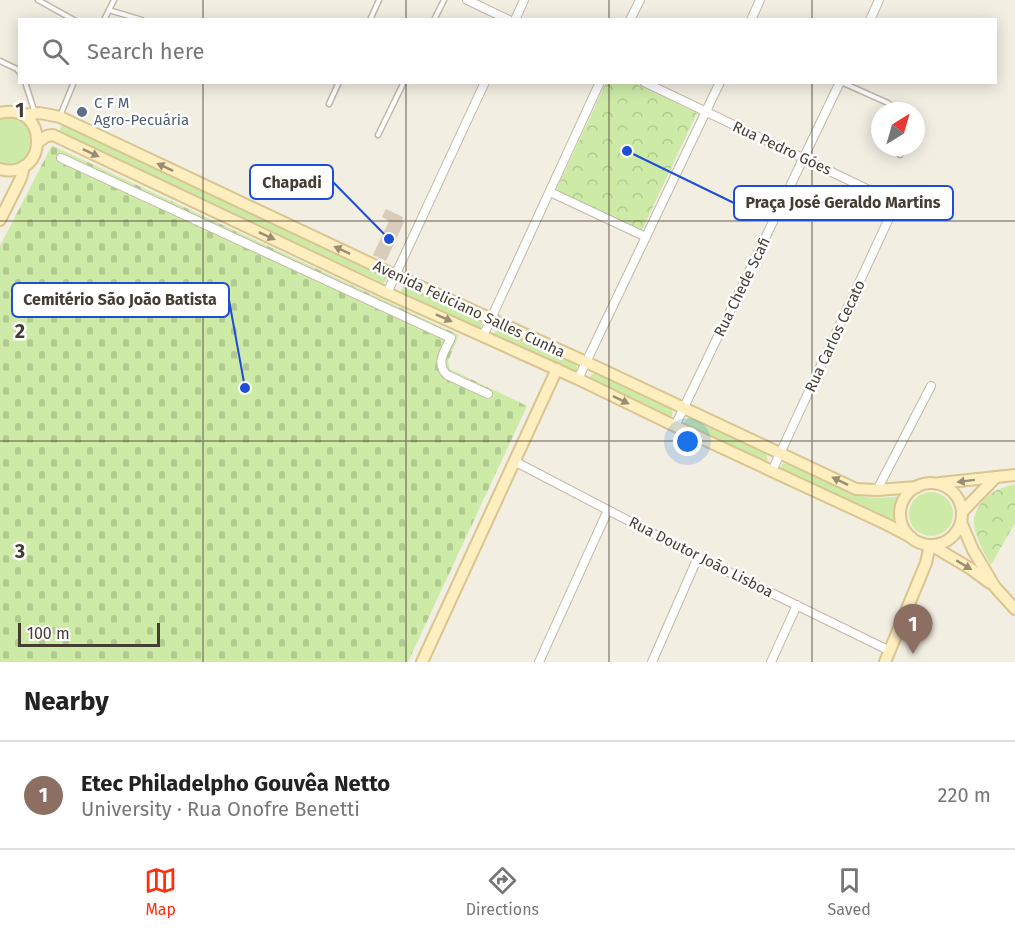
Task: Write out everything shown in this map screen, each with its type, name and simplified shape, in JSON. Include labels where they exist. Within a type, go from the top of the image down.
[{"type":"main road","name":"Avenida Feliciano Salles Cunha","points":[[0,102],[25,113],[47,113],[60,117],[856,489],[917,487]]},
{"type":"main road","points":[[0,113],[6,111],[25,113],[36,129],[38,142],[34,156],[24,166],[11,170],[0,169]]},
{"type":"main road","points":[[38,142],[53,135],[60,117]]},
{"type":"main road","name":"Avenida Feliciano Salles Cunha","points":[[53,135],[911,537]]},
{"type":"main road","points":[[0,220],[21,178],[24,166]]},
{"type":"main road","points":[[422,662],[556,369]]},
{"type":"main road","points":[[1015,475],[917,487],[903,501],[901,511],[901,521],[911,537],[931,545],[971,569],[995,587],[1015,609]]},
{"type":"main road","points":[[931,545],[950,539],[957,531],[962,517],[996,477]]},
{"type":"main road","points":[[937,484],[946,487],[960,502],[969,542],[995,587]]},
{"type":"main road","points":[[885,662],[927,562],[931,545]]},
{"type":"street","points":[[467,0],[505,18]]},
{"type":"street","points":[[516,18],[524,0]]},
{"type":"street","points":[[631,18],[640,0]]},
{"type":"street","points":[[752,18],[760,0]]},
{"type":"street","points":[[871,18],[879,0]]},
{"type":"street","points":[[387,293],[484,84]]},
{"type":"street","points":[[483,336],[599,84]]},
{"type":"street","name":"Rua Pedro Góes","points":[[648,84],[890,200]]},
{"type":"street","points":[[578,379],[719,84]]},
{"type":"street","name":"Rua Chede Scafi","points":[[675,426],[840,84]]},
{"type":"street","points":[[61,158],[451,338],[441,357],[441,368],[447,375],[488,394]]},
{"type":"street","points":[[550,192],[646,237]]},
{"type":"street","points":[[890,200],[922,197]]},
{"type":"street","name":"Rua Carlos Cecato","points":[[772,471],[890,216],[890,200]]},
{"type":"street","points":[[877,490],[931,386]]},
{"type":"street","name":"Rua Doutor João Lisboa","points":[[514,461],[698,557],[890,651]]},
{"type":"street","points":[[539,662],[608,510]]},
{"type":"street","points":[[652,662],[698,557]]},
{"type":"street","points":[[771,662],[797,605]]},
{"type":"lane","points":[[38,0],[70,18]]},
{"type":"lane","points":[[105,18],[114,0]]},
{"type":"lane","points":[[371,18],[380,0]]},
{"type":"lane","points":[[435,18],[444,0]]},
{"type":"lane","points":[[109,10],[135,18]]},
{"type":"lane","points":[[0,61],[18,71]]},
{"type":"lane","points":[[25,84],[25,113]]},
{"type":"lane","points":[[60,117],[73,84]]},
{"type":"lane","points":[[329,104],[338,84]]},
{"type":"lane","points":[[378,135],[403,84]]},
{"type":"lane","points":[[845,84],[886,102]]},
{"type":"green space","points":[[606,84],[636,84],[697,113],[642,230],[556,190]]},
{"type":"green space","points":[[11,116],[23,122],[31,130],[32,149],[28,157],[20,163],[0,164],[0,117]]},
{"type":"green space","points":[[62,125],[386,274],[386,281],[383,283],[63,134],[59,131]]},
{"type":"green space","points":[[53,146],[459,335],[448,361],[450,369],[527,406],[408,662],[0,662],[0,246]]},
{"type":"green space","points":[[406,284],[482,322],[482,327],[478,329],[402,293],[401,290]]},
{"type":"green space","points":[[499,330],[575,364],[577,371],[574,374],[494,337],[493,334]]},
{"type":"green space","points":[[595,373],[670,408],[673,412],[672,416],[668,418],[590,380],[591,375]]},
{"type":"green space","points":[[689,418],[766,454],[768,461],[765,463],[686,428],[685,421]]},
{"type":"green space","points":[[782,464],[788,464],[856,495],[878,498],[901,496],[896,513],[897,522],[782,473]]},
{"type":"green space","points":[[1015,484],[1015,523],[991,565],[977,537],[974,516],[979,506],[990,494]]},
{"type":"green space","points":[[931,492],[947,498],[953,514],[947,530],[931,536],[915,530],[909,514],[915,498]]},
{"type":"building","points":[[386,209],[403,217],[404,222],[386,261],[373,255],[389,221],[382,217]]},
{"type":"place","name":"C F M Agro-Pecuária","points":[[82,112]]},
{"type":"place","name":"Praça José Geraldo Martins","points":[[627,151]]},
{"type":"place","name":"Chapadi","points":[[389,239]]},
{"type":"place","name":"Cemitério São João Batista","points":[[245,388]]},
{"type":"place","name":"Etec Philadelpho Gouvêa Netto","points":[[913,654]]}]
